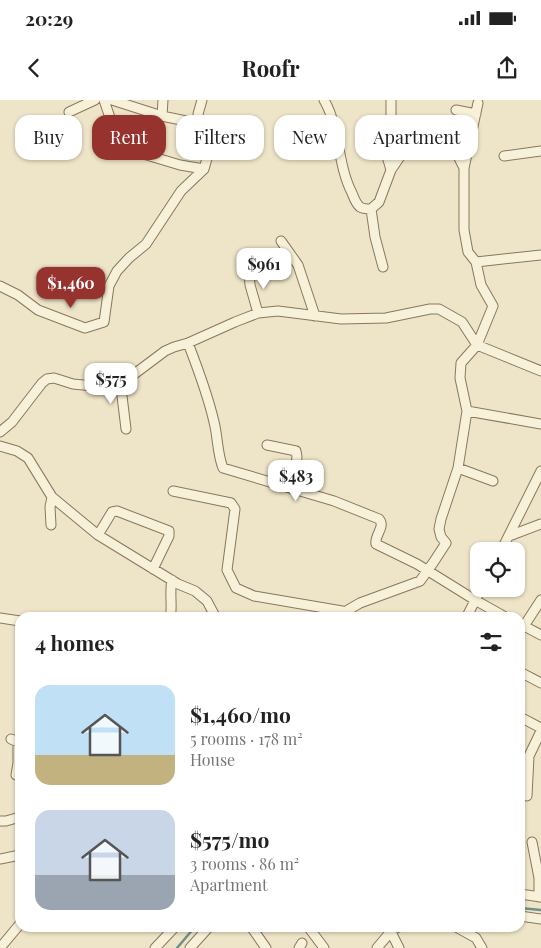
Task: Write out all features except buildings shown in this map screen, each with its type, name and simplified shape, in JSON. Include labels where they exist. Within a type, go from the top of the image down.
[{"type":"street","points":[[69,112],[95,100]]},
{"type":"street","points":[[104,100],[120,147],[180,165],[204,170]]},
{"type":"street","points":[[112,100],[159,115]]},
{"type":"street","points":[[162,115],[163,100]]},
{"type":"street","points":[[198,115],[202,100]]},
{"type":"street","points":[[324,100],[339,146],[346,181],[358,205],[362,208],[371,208],[379,202],[391,170],[414,136],[422,130],[431,129],[440,132],[456,152],[464,168]]},
{"type":"street","points":[[391,100],[391,131],[386,153],[391,170]]},
{"type":"street","points":[[350,612],[360,603],[420,581],[427,570],[434,564],[446,543],[441,537],[439,529],[458,468],[467,411],[460,378],[461,363],[477,345],[492,306],[481,285],[476,262],[468,252],[464,230],[464,168],[478,103]]},
{"type":"street","points":[[456,110],[476,114]]},
{"type":"street","points":[[504,156],[541,151]]},
{"type":"street","points":[[0,286],[18,295],[38,310],[86,328],[104,322],[109,286],[117,271],[146,244],[181,191],[204,170],[206,160]]},
{"type":"street","points":[[371,208],[375,237],[383,267]]},
{"type":"street","points":[[281,241],[298,266],[315,316]]},
{"type":"street","points":[[476,262],[541,255]]},
{"type":"street","points":[[248,271],[258,313]]},
{"type":"street","points":[[0,432],[12,422],[42,382],[54,378],[73,384],[92,386],[113,383],[134,375],[165,351],[258,313],[278,311],[341,319],[386,318],[430,309],[439,309],[462,322],[477,345],[541,371]]},
{"type":"street","points":[[188,343],[214,422],[223,468],[334,501],[379,519],[382,522],[382,526],[375,539],[376,544],[427,570],[496,612]]},
{"type":"street","points":[[122,380],[126,429]]},
{"type":"street","points":[[467,411],[541,424]]},
{"type":"street","points":[[266,445],[296,451],[297,457],[292,489]]},
{"type":"street","points":[[0,446],[17,451],[28,458],[52,497],[98,535],[172,580],[195,591],[207,602],[213,612]]},
{"type":"street","points":[[458,468],[494,481]]},
{"type":"street","points":[[506,542],[541,471]]},
{"type":"street","points":[[173,491],[231,503],[234,509],[227,570],[236,588],[254,596],[332,612]]},
{"type":"street","points":[[51,525],[50,507],[52,497]]},
{"type":"street","points":[[98,535],[112,512],[117,510],[169,531],[169,536],[153,569]]},
{"type":"street","points":[[509,536],[541,524]]},
{"type":"street","points":[[170,612],[172,580]]},
{"type":"street","points":[[469,612],[477,597]]},
{"type":"street","points":[[525,621],[541,600]]},
{"type":"street","points":[[0,618],[15,620]]},
{"type":"street","points":[[525,627],[541,635]]},
{"type":"street","points":[[525,675],[541,683]]},
{"type":"street","points":[[525,720],[541,730],[529,756],[527,796]]},
{"type":"street","points":[[10,739],[15,741]]},
{"type":"street","points":[[0,821],[15,818]]},
{"type":"street","points":[[525,895],[540,897],[539,878],[532,842]]},
{"type":"street","points":[[0,859],[15,857]]},
{"type":"street","points":[[525,916],[541,918]]},
{"type":"street","points":[[0,948],[15,930]]},
{"type":"street","points":[[155,948],[170,932]]},
{"type":"street","points":[[190,948],[204,932]]},
{"type":"street","points":[[255,932],[266,948]]},
{"type":"street","points":[[312,932],[324,948]]},
{"type":"street","points":[[377,948],[392,932]]},
{"type":"street","points":[[395,932],[399,948]]},
{"type":"street","points":[[465,932],[476,938],[482,948]]},
{"type":"waterway","points":[[525,908],[541,910]]},
{"type":"waterway","points":[[177,948],[191,932]]}]
